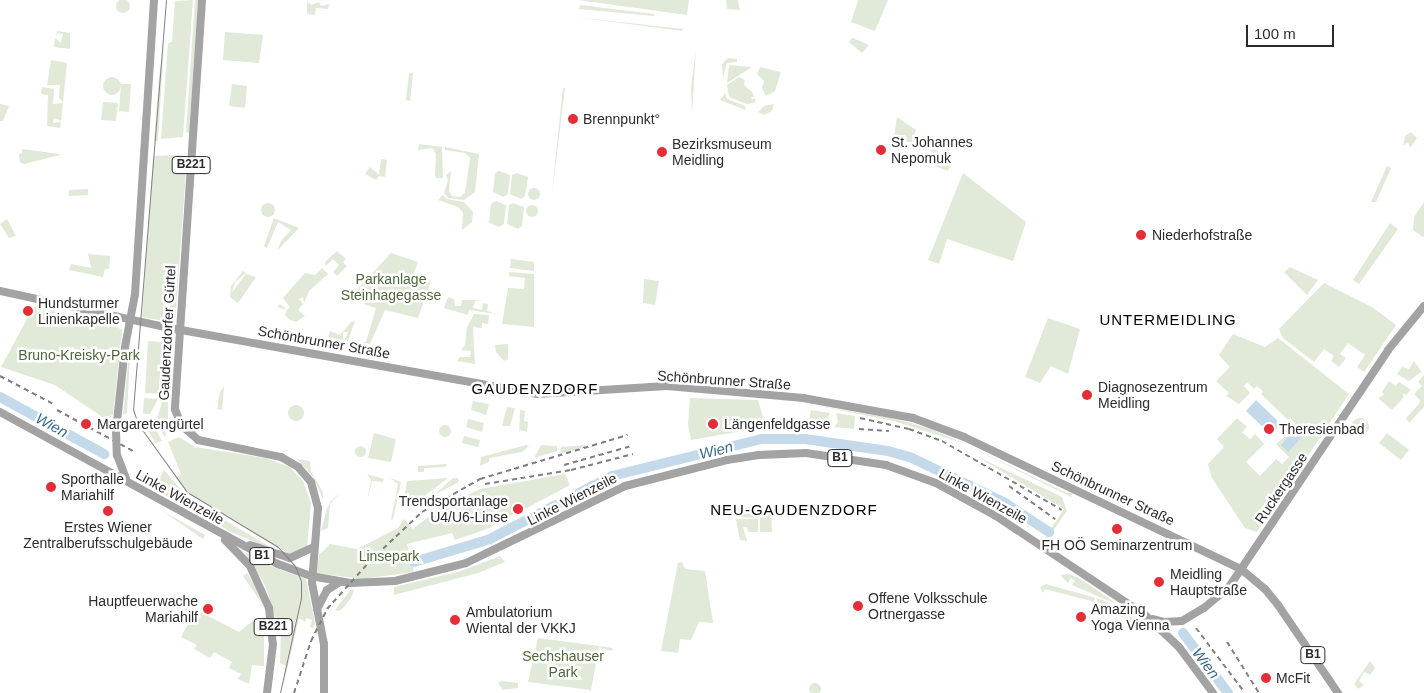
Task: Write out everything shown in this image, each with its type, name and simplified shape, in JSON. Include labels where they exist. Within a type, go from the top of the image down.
[{"type":"main road","points":[[129,481],[117,455],[116,431],[135,294],[154,0]]},
{"type":"main road","name":"Gaudenzdorfer Gürtel","points":[[202,0],[174,404],[181,425],[203,442],[274,454],[298,467],[310,482],[317,501],[311,576]]},
{"type":"main road","name":"Schönbrunner Straße","points":[[0,291],[178,330],[537,394],[667,386],[803,398],[913,418],[964,437],[1242,569]]},
{"type":"main road","name":"Ruckergasse","points":[[1145,615],[1164,622],[1182,621],[1204,608],[1229,586],[1388,350],[1424,306]]},
{"type":"main road","name":"Linke Wienzeile","points":[[0,412],[129,481],[216,532],[278,564],[311,576],[340,582],[395,581],[466,563],[495,552],[611,491],[649,478],[745,457],[806,454],[886,465],[936,484],[996,516],[1145,615],[1179,648],[1213,693]]},
{"type":"main road","points":[[216,532],[287,558],[301,555],[314,547]]},
{"type":"main road","name":"B221","points":[[216,532],[250,566],[269,608],[273,644],[267,693]]},
{"type":"main road","name":"B1","points":[[1242,569],[1266,589],[1338,693]]},
{"type":"main road","name":"B221","points":[[311,576],[324,644],[324,693]]},
{"type":"main road","points":[[317,609],[327,590],[340,582]]},
{"type":"green space","points":[[123,-1],[128,1],[130,6],[128,11],[123,13],[118,11],[116,6],[118,1]]},
{"type":"green space","points":[[193,0],[183,137],[161,139],[168,43],[172,42],[175,1]]},
{"type":"green space","points":[[195,0],[198,0],[189,133],[186,132]]},
{"type":"green space","points":[[578,0],[689,0],[687,15]]},
{"type":"green space","points":[[726,0],[738,0],[740,10],[727,9]]},
{"type":"green space","points":[[858,0],[888,0],[875,31],[851,22]]},
{"type":"green space","points":[[307,1],[311,5],[319,2],[321,6],[329,4],[328,9],[316,8],[315,15],[307,14]]},
{"type":"green space","points":[[580,5],[654,14],[654,16],[579,9]]},
{"type":"green space","points":[[576,17],[683,29],[682,31]]},
{"type":"green space","points":[[57,31],[70,33],[70,49],[54,47],[55,38],[61,43],[63,34],[58,33],[56,36]]},
{"type":"green space","points":[[225,32],[263,35],[259,63],[223,60]]},
{"type":"green space","points":[[852,38],[869,45],[862,53],[849,42]]},
{"type":"green space","points":[[164,45],[158,141],[154,141],[159,77]]},
{"type":"green space","points":[[696,49],[692,114],[691,88]]},
{"type":"green space","points":[[728,58],[737,59],[737,62],[727,63],[723,77],[722,64]]},
{"type":"green space","points":[[51,60],[67,63],[63,102],[59,98],[60,85],[47,85]]},
{"type":"green space","points":[[729,65],[751,67],[752,67],[727,83]]},
{"type":"green space","points":[[760,67],[781,72],[775,91],[766,96],[762,88],[764,81],[757,74]]},
{"type":"green space","points":[[409,73],[413,73],[410,101],[406,100]]},
{"type":"green space","points":[[112,77],[118,80],[121,86],[118,92],[112,95],[106,92],[103,86],[106,80]]},
{"type":"green space","points":[[739,77],[745,80],[744,85],[752,92],[754,97],[751,97],[752,100],[755,98],[756,102],[747,104],[729,97],[727,85]]},
{"type":"green space","points":[[121,84],[131,84],[129,112],[119,111]]},
{"type":"green space","points":[[232,84],[247,86],[245,108],[229,106]]},
{"type":"green space","points":[[42,87],[54,89],[53,104],[63,103],[61,121],[54,118],[53,123],[61,122],[60,128],[47,126],[48,95],[41,94]]},
{"type":"green space","points":[[563,88],[565,88],[551,201]]},
{"type":"green space","points":[[725,93],[727,99],[745,106],[746,110],[720,100]]},
{"type":"green space","points":[[103,102],[118,103],[116,121],[101,120]]},
{"type":"green space","points":[[0,104],[9,106],[3,121],[0,121]]},
{"type":"green space","points":[[774,104],[772,111],[764,115],[758,112],[764,106]]},
{"type":"green space","points":[[897,117],[916,130],[911,143],[894,137]]},
{"type":"green space","points":[[1411,132],[1417,138],[1410,148],[1408,142],[1403,146],[1405,136]]},
{"type":"green space","points":[[419,144],[442,147],[443,178],[436,178],[436,154],[432,148],[418,150]]},
{"type":"green space","points":[[932,146],[951,163],[948,171],[925,162],[927,155],[936,155],[931,151]]},
{"type":"green space","points":[[445,147],[479,154],[475,192],[464,200],[448,198],[444,193],[448,180],[446,175],[451,171],[449,191],[452,196],[460,197],[465,193],[470,158],[465,153],[445,150]]},
{"type":"green space","points":[[22,149],[60,155],[24,164],[20,163],[19,154],[22,153]]},
{"type":"green space","points":[[182,155],[187,157],[175,323],[142,317],[153,156]]},
{"type":"green space","points":[[381,159],[387,160],[385,177],[379,176],[376,180],[365,174],[370,167],[379,175]]},
{"type":"green space","points":[[1387,166],[1391,168],[1376,202],[1371,202]]},
{"type":"green space","points":[[499,171],[510,175],[508,194],[503,197],[493,192],[495,173]]},
{"type":"green space","points":[[517,173],[528,177],[525,196],[521,199],[510,194],[512,175]]},
{"type":"green space","points":[[963,173],[1026,222],[1013,261],[947,239],[939,264],[928,260]]},
{"type":"green space","points":[[532,188],[536,188],[540,194],[536,200],[532,200],[528,196],[528,192]]},
{"type":"green space","points":[[88,189],[88,195],[69,196],[69,190]]},
{"type":"green space","points":[[443,195],[447,199],[464,202],[473,212],[472,222],[462,230],[463,213],[458,207],[438,200]]},
{"type":"green space","points":[[496,201],[506,205],[504,224],[499,227],[489,223],[491,204]]},
{"type":"green space","points":[[1424,202],[1423,237],[1413,230],[1414,217]]},
{"type":"green space","points":[[265,203],[271,203],[275,210],[271,217],[265,217],[261,213],[261,207]]},
{"type":"green space","points":[[513,203],[524,207],[522,226],[518,229],[507,224],[509,205]]},
{"type":"green space","points":[[530,205],[534,205],[538,211],[534,217],[530,217],[526,213],[526,209]]},
{"type":"green space","points":[[274,218],[299,228],[277,251],[281,241],[291,230],[278,222],[267,248],[264,246]]},
{"type":"green space","points":[[7,219],[16,236],[9,238],[0,224]]},
{"type":"green space","points":[[1390,223],[1398,229],[1359,284],[1353,280]]},
{"type":"green space","points":[[337,251],[346,259],[343,262],[347,266],[337,276],[333,272],[339,265],[333,259],[326,266],[325,262]]},
{"type":"green space","name":"Parkanlage Steinhagegasse","points":[[391,253],[418,262],[413,276],[431,281],[418,318],[385,310],[370,344],[358,342],[366,342],[376,308],[366,305],[353,294]]},
{"type":"green space","points":[[88,254],[110,256],[109,269],[105,269],[103,277],[69,270],[71,264],[91,268]]},
{"type":"green space","points":[[511,259],[534,262],[534,271],[510,268]]},
{"type":"green space","points":[[1290,267],[1318,280],[1307,295],[1284,272]]},
{"type":"green space","points":[[322,268],[328,274],[309,291],[304,303],[303,297],[299,299],[303,304],[298,310],[305,316],[296,322],[290,320],[285,315],[290,307],[283,298],[305,273],[315,275]]},
{"type":"green space","points":[[243,271],[246,273],[235,282],[232,292],[246,274],[256,277],[238,303],[230,297],[231,286]]},
{"type":"green space","points":[[509,272],[534,274],[534,327],[502,324],[508,288],[524,289],[525,278],[509,276]]},
{"type":"green space","points":[[644,279],[659,281],[655,305],[643,303]]},
{"type":"green space","points":[[1324,283],[1372,307],[1396,325],[1364,372],[1357,367],[1365,355],[1348,343],[1340,354],[1346,358],[1339,367],[1331,361],[1334,356],[1324,349],[1314,362],[1282,337],[1279,329]]},
{"type":"green space","points":[[448,297],[454,299],[455,306],[461,306],[462,300],[481,300],[475,301],[473,308],[482,310],[483,303],[488,304],[487,311],[497,314],[469,310],[468,315],[444,308]]},
{"type":"green space","points":[[280,304],[287,310],[277,307]]},
{"type":"green space","name":"Bruno-Kreisky-Park","points":[[34,306],[112,324],[122,330],[113,415],[104,418],[55,385],[1,367]]},
{"type":"green space","points":[[474,314],[489,315],[488,324],[482,323],[482,328],[473,327],[475,364],[457,361],[460,357],[470,357],[471,351],[461,350],[465,345],[467,327]]},
{"type":"green space","points":[[1048,318],[1080,329],[1068,374],[1051,366],[1040,383],[1025,377]]},
{"type":"green space","points":[[355,321],[348,341],[345,340],[348,332],[343,332],[343,340],[328,337],[330,331],[340,335],[351,322]]},
{"type":"green space","points":[[1233,334],[1265,347],[1278,338],[1349,394],[1257,532],[1245,528],[1212,478],[1208,464],[1224,447],[1217,439],[1237,418],[1247,427],[1242,432],[1250,439],[1255,434],[1264,444],[1246,462],[1260,476],[1276,459],[1282,464],[1289,457],[1276,444],[1295,428],[1295,423],[1290,418],[1288,420],[1261,394],[1263,391],[1257,386],[1254,389],[1247,382],[1244,386],[1250,393],[1239,404],[1226,396],[1229,393],[1216,381],[1230,367],[1219,355]]},
{"type":"green space","points":[[131,339],[127,413],[123,415],[128,362]]},
{"type":"green space","points":[[148,341],[162,342],[159,394],[145,393]]},
{"type":"green space","points":[[167,342],[168,418],[165,437],[156,423],[162,402]]},
{"type":"green space","points":[[508,344],[508,359],[504,361],[496,352],[495,345]]},
{"type":"green space","points":[[1414,361],[1424,375],[1421,372],[1409,381],[1397,374],[1402,367],[1409,369]]},
{"type":"green space","points":[[1424,375],[1424,407],[1409,423],[1406,418],[1419,404],[1420,400],[1414,394],[1422,386],[1418,382]]},
{"type":"green space","points":[[1389,381],[1396,386],[1399,382],[1411,390],[1406,395],[1403,393],[1403,398],[1392,410],[1378,398],[1384,395],[1382,392]]},
{"type":"green space","points":[[224,386],[222,410],[217,409],[220,392]]},
{"type":"green space","points":[[144,398],[158,399],[150,414],[143,414]]},
{"type":"green space","points":[[690,398],[758,400],[766,427],[691,440],[688,424]]},
{"type":"green space","points":[[473,401],[489,404],[486,415],[471,410]]},
{"type":"green space","points":[[293,405],[299,405],[304,410],[302,419],[293,421],[288,416],[288,410]]},
{"type":"green space","points":[[814,405],[897,419],[931,429],[962,443],[894,421]]},
{"type":"green space","points":[[507,407],[515,408],[510,426],[502,426]]},
{"type":"green space","points":[[520,410],[525,411],[524,421],[528,422],[527,432],[520,430],[519,434]]},
{"type":"green space","points":[[811,410],[830,413],[826,421],[829,426],[809,423]]},
{"type":"green space","points":[[836,413],[855,416],[854,429],[834,427],[838,422]]},
{"type":"green space","points":[[143,417],[154,426],[162,441],[156,443],[143,423]]},
{"type":"green space","points":[[1360,418],[1366,421],[1369,427],[1366,433],[1360,436],[1354,433],[1351,427],[1354,421]]},
{"type":"green space","points":[[468,419],[484,423],[482,432],[466,427]]},
{"type":"green space","points":[[125,420],[129,420],[133,426],[129,432],[125,432],[121,428],[121,424]]},
{"type":"green space","points":[[443,425],[447,425],[451,431],[447,437],[443,437],[439,433],[439,429]]},
{"type":"green space","points":[[374,433],[396,439],[391,462],[368,458]]},
{"type":"green space","points":[[1387,433],[1409,450],[1401,460],[1379,443]]},
{"type":"green space","points":[[464,436],[480,440],[478,447],[462,443]]},
{"type":"green space","points":[[179,437],[195,447],[265,458],[290,467],[303,481],[311,503],[307,546],[289,554],[194,497],[176,478],[181,474],[168,442]]},
{"type":"green space","points":[[964,444],[1067,493],[1073,493],[1071,497]]},
{"type":"green space","points":[[360,445],[366,451],[360,457],[354,451]]},
{"type":"green space","points":[[526,445],[529,446],[522,452],[489,458],[489,462],[480,466],[481,457]]},
{"type":"green space","points":[[541,445],[557,446],[557,451],[534,458]]},
{"type":"green space","points":[[585,445],[586,447],[560,454],[561,447]]},
{"type":"green space","points":[[976,456],[1062,497],[1067,511],[1046,541],[1044,539],[1064,509]]},
{"type":"green space","points":[[297,459],[310,461],[311,472],[323,492],[323,499],[314,478]]},
{"type":"green space","points":[[446,464],[446,467],[424,468],[424,472],[418,472],[418,466]]},
{"type":"green space","points":[[164,470],[190,500],[279,552],[233,533],[159,492],[160,477]]},
{"type":"green space","points":[[137,472],[158,486],[155,490],[134,477]]},
{"type":"green space","points":[[367,474],[384,479],[383,482],[372,481],[367,502],[371,480]]},
{"type":"green space","name":"Linsepark","points":[[565,474],[570,485],[487,529],[455,540],[452,533],[407,544],[414,572],[362,579],[316,573],[319,555],[330,544],[357,549],[398,528],[404,519],[413,529],[440,508],[480,489]]},
{"type":"green space","points":[[390,478],[401,482],[393,519],[391,520],[398,484]]},
{"type":"green space","points":[[448,478],[410,507],[403,506],[407,481]]},
{"type":"green space","points":[[453,478],[458,478],[459,482],[434,495]]},
{"type":"green space","points":[[341,492],[330,504],[328,528],[321,531],[327,508],[331,501]]},
{"type":"green space","points":[[736,507],[753,507],[758,509],[758,518],[736,517]]},
{"type":"green space","points":[[161,510],[205,535],[203,539]]},
{"type":"green space","points":[[760,512],[771,512],[772,532],[760,532]]},
{"type":"green space","points":[[736,519],[758,519],[758,532],[748,532],[747,527],[743,527],[747,541],[740,540]]},
{"type":"green space","points":[[245,552],[268,565],[306,579],[315,623],[313,628],[310,627],[312,620],[306,618],[305,622],[299,618],[283,687],[286,666],[280,663],[281,628],[276,621],[266,587]]},
{"type":"green space","points":[[500,556],[505,562],[478,573],[394,595],[394,587],[461,571]]},
{"type":"green space","points":[[682,562],[685,569],[705,571],[713,623],[699,622],[691,640],[680,639],[678,653],[661,651],[678,563]]},
{"type":"green space","points":[[247,573],[255,587],[263,605],[243,576]]},
{"type":"green space","points":[[1069,574],[1079,578],[1151,627],[1118,605],[1072,585],[1075,581],[1071,578],[1068,583],[1060,575]]},
{"type":"green space","points":[[1046,584],[1103,600],[1115,606],[1144,625],[1121,617],[1122,611],[1118,608],[1045,589],[1043,593],[1040,587]]},
{"type":"green space","points":[[351,589],[354,590],[351,598],[339,611],[335,610]]},
{"type":"green space","points":[[185,604],[239,632],[256,618],[264,618],[264,666],[252,665],[249,684],[238,679],[241,674],[229,668],[232,662],[214,652],[210,658],[194,649],[197,645],[181,637],[189,622],[179,616]]},
{"type":"green space","name":"Sechshauser Park","points":[[538,638],[612,648],[612,651],[599,647],[591,690],[528,682]]},
{"type":"green space","points":[[1370,661],[1375,668],[1370,675],[1364,672],[1359,681],[1364,685],[1358,689],[1354,684]]},
{"type":"green space","points":[[502,681],[518,683],[518,688],[503,690],[498,683]]},
{"type":"green space","points":[[815,683],[821,689],[815,695],[809,689]]},
{"type":"water","points":[[1256,400],[1281,424],[1271,435],[1246,411]]},
{"type":"water","points":[[1298,431],[1303,436],[1288,452],[1281,445],[1290,435],[1293,438]]},
{"type":"waterway","name":"Wien","points":[[0,397],[104,454]]},
{"type":"waterway","name":"Wien","points":[[414,562],[490,539],[612,476],[761,439],[805,439],[888,451],[912,458],[1005,503],[1049,532]]},
{"type":"waterway","name":"Wien","points":[[1183,633],[1228,693]]},
{"type":"tram line","points":[[166,0],[133,409],[138,424],[187,492],[278,547],[295,566],[301,581],[301,598],[280,693]]},
{"type":"railway","points":[[0,376],[53,404]]},
{"type":"railway","points":[[57,410],[133,451]]},
{"type":"railway","points":[[860,418],[909,429],[942,441],[1062,510]]},
{"type":"railway","points":[[859,429],[889,431]]},
{"type":"railway","points":[[294,693],[311,641],[327,609],[370,561],[422,512],[480,479],[628,435]]},
{"type":"railway","points":[[564,465],[631,446]]},
{"type":"railway","points":[[485,484],[571,470],[633,454]]},
{"type":"railway","points":[[1009,486],[1055,519]]},
{"type":"railway","points":[[1196,628],[1245,693]]},
{"type":"railway","points":[[1227,642],[1259,693]]},
{"type":"place","name":"Brennpunkt°","points":[[573,119]]},
{"type":"place","name":"St. Johannes Nepomuk","points":[[881,150]]},
{"type":"place","name":"Bezirksmuseum Meidling","points":[[662,152]]},
{"type":"place","name":"Niederhofstraße","points":[[1141,235]]},
{"type":"place","name":"Hundsturmer Linienkapelle","points":[[28,311]]},
{"type":"place","name":"Diagnosezentrum Meidling","points":[[1087,395]]},
{"type":"place","name":"Margaretengürtel","points":[[86,424]]},
{"type":"place","name":"Längenfeldgasse","points":[[713,424]]},
{"type":"place","name":"Theresienbad","points":[[1269,429]]},
{"type":"place","name":"Sporthalle Mariahilf","points":[[51,487]]},
{"type":"place","name":"Trendsportanlage U4/U6-Linse","points":[[518,509]]},
{"type":"place","name":"Erstes Wiener Zentralberufsschulgebäude","points":[[108,511]]},
{"type":"place","name":"FH OÖ Seminarzentrum","points":[[1117,529]]},
{"type":"place","name":"Meidling Hauptstraße","points":[[1159,582]]},
{"type":"place","name":"Offene Volksschule Ortnergasse","points":[[858,606]]},
{"type":"place","name":"Hauptfeuerwache Mariahilf","points":[[208,609]]},
{"type":"place","name":"Amazing Yoga Vienna","points":[[1081,617]]},
{"type":"place","name":"Ambulatorium Wiental der VKKJ","points":[[455,620]]},
{"type":"place","name":"McFit","points":[[1266,678]]},
{"type":"district","name":"UNTERMEIDLING","points":[[1168,320]]},
{"type":"district","name":"GAUDENZDORF","points":[[535,389]]},
{"type":"district","name":"NEU-GAUDENZDORF","points":[[794,510]]}]
